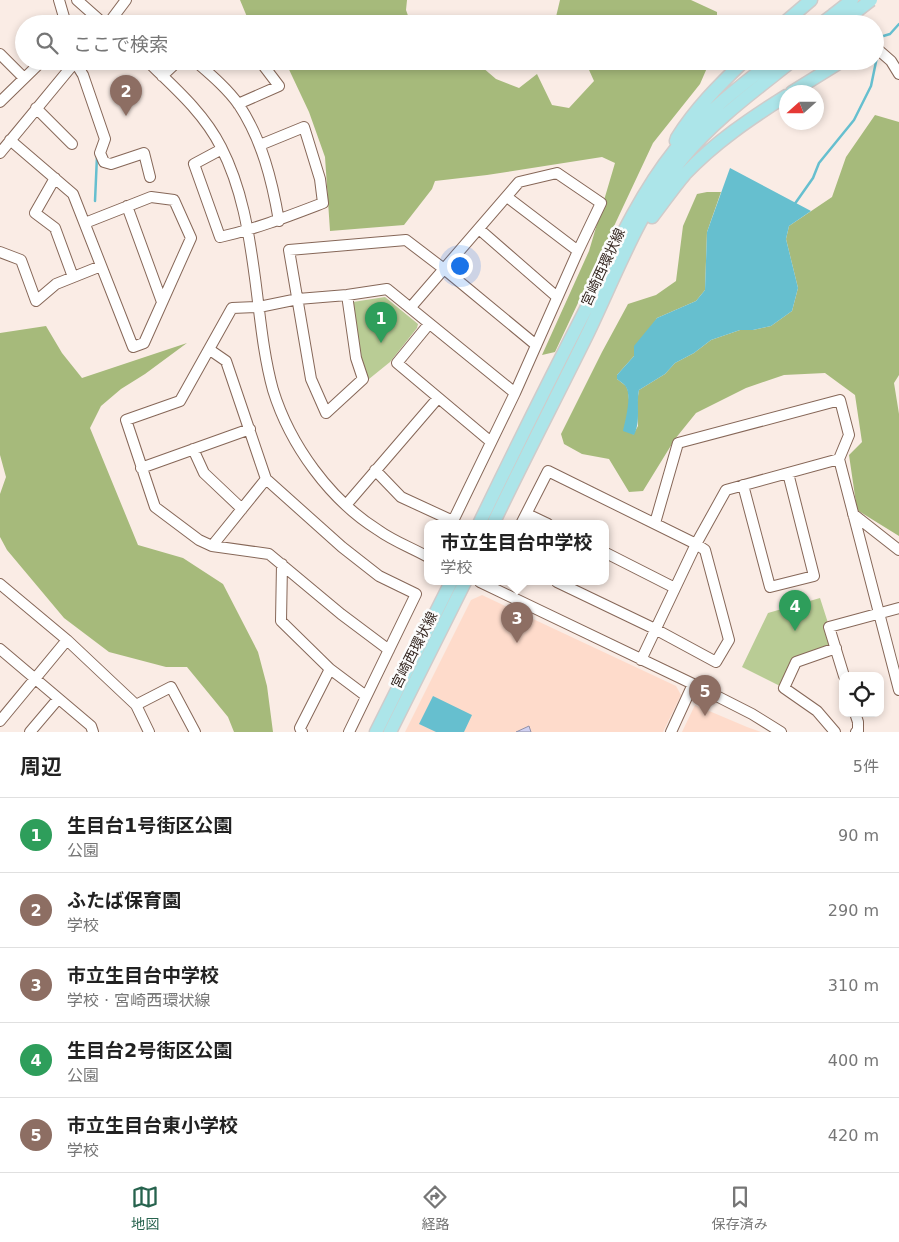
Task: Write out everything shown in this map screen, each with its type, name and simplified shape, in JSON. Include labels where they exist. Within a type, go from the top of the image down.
[{"type":"main road","points":[[794,15],[811,0]]},
{"type":"main road","points":[[839,15],[852,0]]},
{"type":"main road","points":[[843,15],[871,0]]},
{"type":"main road","points":[[676,149],[676,138],[689,119],[709,95],[735,70]]},
{"type":"main road","name":"宮崎西環状線","points":[[481,520],[621,238],[651,183],[676,149],[706,116],[762,70]]},
{"type":"main road","name":"宮崎西環状線","points":[[495,520],[587,335],[635,233],[659,191],[681,160],[702,136],[728,111],[780,70]]},
{"type":"main road","points":[[803,85],[827,70]]},
{"type":"main road","points":[[587,335],[595,328],[650,219],[672,190],[720,142],[779,101]]},
{"type":"main road","name":"宮崎西環状線","points":[[376,732],[450,585]]},
{"type":"main road","name":"宮崎西環状線","points":[[390,732],[464,585]]},
{"type":"street","points":[[59,0],[63,15]]},
{"type":"street","points":[[77,0],[95,15]]},
{"type":"street","points":[[114,15],[126,0]]},
{"type":"street","points":[[843,0],[851,15]]},
{"type":"street","points":[[0,54],[15,69]]},
{"type":"street","points":[[884,55],[891,61],[899,74]]},
{"type":"street","points":[[16,70],[24,78]]},
{"type":"street","points":[[0,101],[32,70]]},
{"type":"street","points":[[0,153],[68,70]]},
{"type":"street","points":[[80,70],[105,139],[100,152],[104,162],[112,164],[144,153],[150,177]]},
{"type":"street","points":[[156,70],[184,97],[203,119],[222,149],[241,197],[248,230],[272,384],[290,431],[314,472],[346,505],[378,531],[424,554]]},
{"type":"street","points":[[162,76],[168,70]]},
{"type":"street","points":[[205,70],[238,104],[260,145],[273,184],[279,221]]},
{"type":"street","points":[[238,104],[279,86],[267,70]]},
{"type":"street","points":[[36,108],[72,144]]},
{"type":"street","points":[[222,149],[194,164],[220,237],[279,221],[323,203],[320,179],[304,127],[260,145]]},
{"type":"street","points":[[10,140],[73,194],[133,347],[144,343],[191,238],[174,200],[151,197],[85,223]]},
{"type":"street","points":[[411,307],[519,182],[557,173],[601,203],[515,393],[453,520]]},
{"type":"street","points":[[55,178],[35,213],[55,228],[73,277]]},
{"type":"street","points":[[507,196],[578,251]]},
{"type":"street","points":[[127,206],[162,302]]},
{"type":"street","points":[[479,229],[557,297]]},
{"type":"street","points":[[347,295],[356,358],[363,379],[326,413],[311,379],[289,250],[406,240],[536,345]]},
{"type":"street","points":[[0,252],[21,260],[36,301],[56,284],[101,266]]},
{"type":"street","points":[[388,650],[269,554],[212,546],[199,540],[155,507],[126,420],[180,401],[232,308],[259,307],[298,299],[347,295],[387,288],[515,393]]},
{"type":"street","points":[[430,324],[397,363],[491,442]]},
{"type":"street","points":[[210,350],[226,360],[266,479],[342,547],[379,576],[416,594],[348,732]]},
{"type":"street","points":[[346,505],[438,398]]},
{"type":"street","points":[[655,523],[678,443],[840,400],[849,435],[839,459],[899,690]]},
{"type":"street","points":[[142,468],[250,429]]},
{"type":"street","points":[[193,449],[204,474],[242,509]]},
{"type":"street","points":[[641,660],[696,544],[726,490],[839,459]]},
{"type":"street","points":[[375,470],[401,497],[451,520]]},
{"type":"street","points":[[523,520],[548,471],[696,544],[705,550],[729,640],[716,662],[656,629],[562,585]]},
{"type":"street","points":[[743,485],[770,588],[814,576],[788,473]]},
{"type":"street","points":[[212,546],[266,479]]},
{"type":"street","points":[[527,514],[540,520]]},
{"type":"street","points":[[853,514],[899,550]]},
{"type":"street","points":[[609,555],[675,588]]},
{"type":"street","points":[[282,564],[281,621],[330,668],[366,696]]},
{"type":"street","points":[[0,584],[67,640],[136,705],[149,732]]},
{"type":"street","points":[[486,585],[693,684],[752,714],[781,732]]},
{"type":"street","points":[[843,672],[829,627],[899,608]]},
{"type":"street","points":[[0,721],[67,640]]},
{"type":"street","points":[[835,732],[816,711],[784,688],[796,662],[836,648]]},
{"type":"street","points":[[0,649],[91,726],[94,732]]},
{"type":"street","points":[[302,732],[300,728],[330,668]]},
{"type":"street","points":[[672,732],[693,684]]},
{"type":"street","points":[[136,705],[170,687],[195,732]]},
{"type":"street","points":[[30,732],[58,699]]},
{"type":"street","points":[[856,717],[858,731],[856,732]]},
{"type":"shaded area","points":[[482,595],[676,686],[681,695],[663,732],[405,732],[471,600]]},
{"type":"shaded area","points":[[695,705],[747,727],[761,732],[682,732]]},
{"type":"green space","points":[[240,0],[407,0],[406,10],[408,15],[246,15]]},
{"type":"green space","points":[[560,0],[691,0],[717,12],[717,15],[556,15]]},
{"type":"green space","points":[[289,70],[486,70],[496,79],[519,88],[537,74],[552,105],[569,108],[594,81],[589,70],[706,70],[700,84],[653,143],[555,352],[542,355],[589,251],[615,163],[602,157],[435,181],[432,189],[404,225],[330,231],[325,157],[309,112]]},
{"type":"green space","points":[[875,115],[899,122],[899,375],[894,383],[899,414],[899,536],[857,510],[849,455],[862,442],[855,395],[825,373],[784,375],[746,388],[696,413],[675,439],[643,491],[629,492],[609,459],[582,454],[564,444],[561,434],[628,304],[656,295],[676,281],[683,226],[697,194],[721,192],[707,232],[705,290],[696,301],[657,318],[634,356],[617,375],[617,379],[626,386],[628,391],[633,435],[638,426],[637,402],[639,390],[665,374],[675,363],[694,353],[711,340],[740,330],[753,330],[771,326],[792,311],[798,288],[786,239],[789,226],[832,197],[846,157]]},
{"type":"green space","points":[[385,297],[418,324],[417,328],[390,362],[369,379],[359,358],[353,302]]},
{"type":"green space","points":[[46,326],[62,353],[82,378],[187,343],[121,389],[101,406],[90,428],[138,545],[183,558],[223,584],[258,652],[267,686],[273,732],[234,732],[228,717],[187,667],[166,667],[109,652],[64,618],[7,550],[0,537],[0,494],[6,477],[0,455],[0,333]]},
{"type":"green space","points":[[820,598],[836,648],[796,662],[784,688],[742,667],[768,613]]},
{"type":"water","points":[[730,168],[811,211],[789,226],[786,239],[798,288],[792,311],[771,326],[753,330],[740,330],[711,340],[694,353],[675,363],[665,374],[639,390],[636,430],[634,435],[623,431],[628,409],[628,391],[617,379],[617,375],[634,356],[634,346],[657,318],[696,301],[705,290],[707,232]]},
{"type":"water","points":[[433,696],[472,715],[464,732],[436,732],[419,724]]},
{"type":"building","points":[[529,726],[531,732],[516,732]]},
{"type":"waterway","points":[[884,36],[890,34],[899,24]]},
{"type":"waterway","points":[[794,205],[813,178],[819,163],[854,120],[871,86],[874,70]]},
{"type":"waterway","points":[[95,201],[97,156]]},
{"type":"place","name":"ふたば保育園","points":[[126,116]]},
{"type":"place","name":"生目台1号街区公園","points":[[381,343]]},
{"type":"place","name":"生目台2号街区公園","points":[[795,631]]},
{"type":"place","name":"市立生目台中学校","points":[[517,643]]},
{"type":"place","name":"市立生目台東小学校","points":[[705,716]]}]
